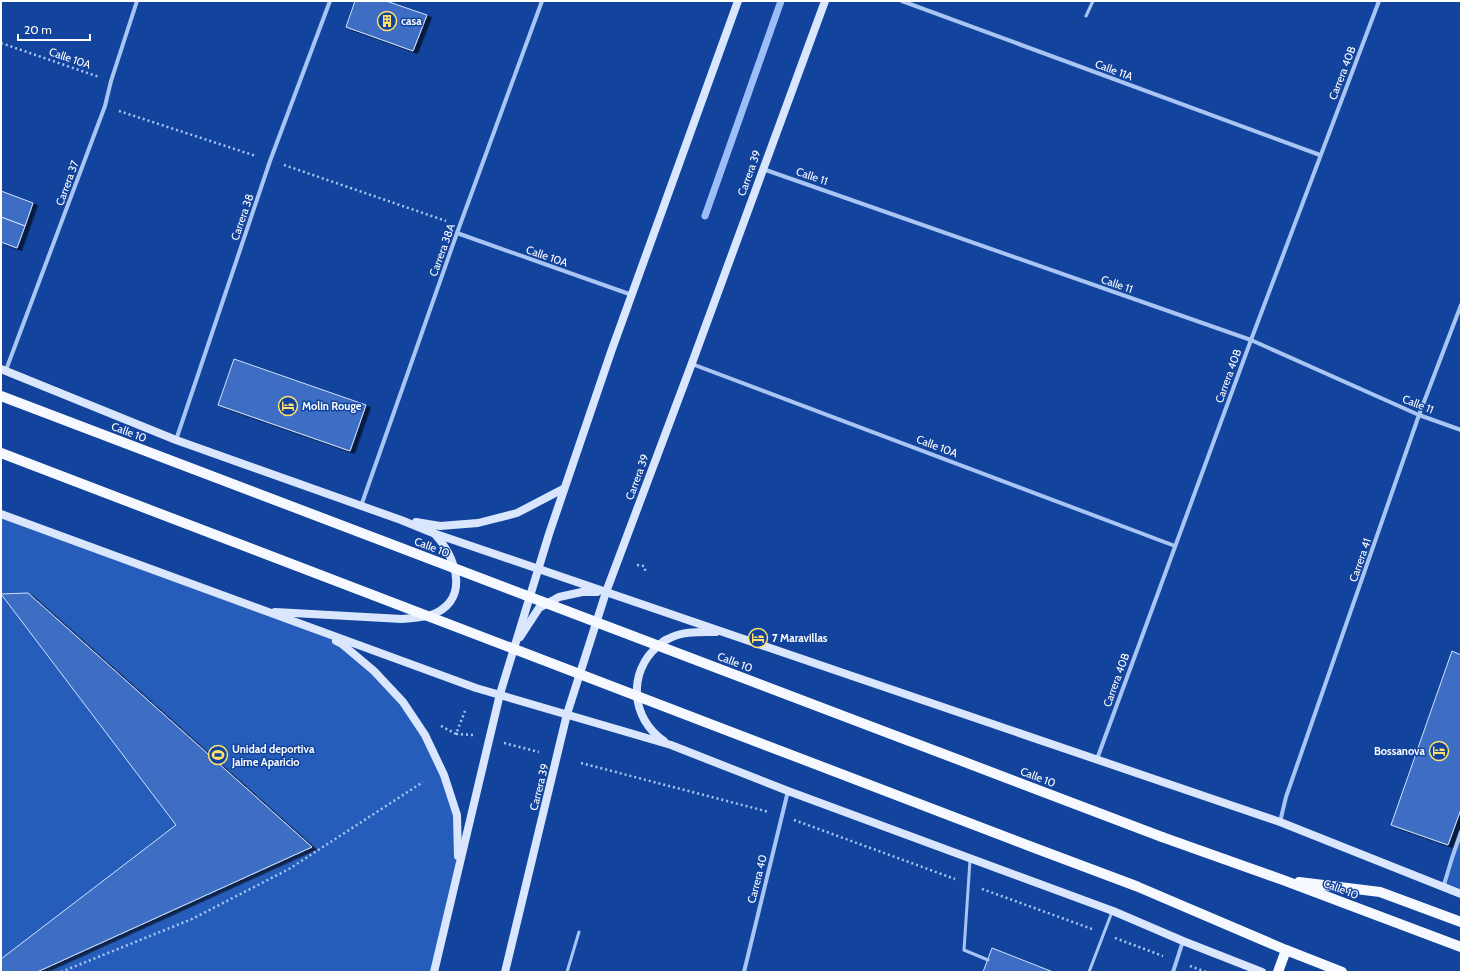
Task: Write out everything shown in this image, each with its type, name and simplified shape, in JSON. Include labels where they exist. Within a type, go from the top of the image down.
[{"type":"main road","name":"Calle 10","points":[[1,396],[1162,837],[1283,880],[1461,947]]},
{"type":"main road","points":[[1,453],[1136,886],[1286,950],[1342,972]]},
{"type":"main road","points":[[1283,880],[1380,892],[1461,922]]},
{"type":"main road","points":[[1278,972],[1286,950]]},
{"type":"street","name":"Carrera 37","points":[[4,369],[105,106],[111,81],[138,1]]},
{"type":"street","name":"Carrera 38","points":[[176,440],[270,161],[330,1]]},
{"type":"street","name":"Carrera 38A","points":[[361,506],[457,233],[542,1]]},
{"type":"street","points":[[434,972],[500,694],[514,645],[564,489],[611,352],[738,1]]},
{"type":"street","name":"Carrera 39","points":[[505,972],[567,714],[606,592],[692,363],[824,1]]},
{"type":"street","name":"Calle 11A","points":[[902,1],[1320,155]]},
{"type":"street","name":"Carrera 40B","points":[[1097,758],[1378,1]]},
{"type":"street","name":"Calle 11","points":[[762,169],[1251,340],[1420,415],[1461,430]]},
{"type":"street","name":"Calle 10A","points":[[457,233],[632,295]]},
{"type":"street","name":"Carrera 41","points":[[1280,822],[1286,797],[1420,415],[1461,305]]},
{"type":"street","name":"Calle 10A","points":[[692,363],[1175,546]]},
{"type":"street","name":"Calle 10","points":[[4,369],[176,440],[538,569],[1097,758],[1280,822],[1461,894]]},
{"type":"street","points":[[401,520],[440,526],[478,523],[517,513],[564,489]]},
{"type":"street","points":[[1,514],[476,688],[671,745],[788,791],[1113,911],[1183,941],[1262,972]]},
{"type":"street","points":[[265,611],[402,619],[435,614],[444,608],[450,600],[456,588],[456,583],[455,571],[450,557],[444,545],[433,532]]},
{"type":"street","points":[[514,645],[540,608],[559,597],[582,592],[606,592]]},
{"type":"street","points":[[304,626],[342,644],[374,671],[403,702],[425,735],[444,775],[456,816],[459,868]]},
{"type":"street","points":[[671,745],[657,736],[643,718],[636,696],[639,673],[650,653],[667,639],[689,632],[723,632]]},
{"type":"street","name":"Carrera 40","points":[[744,972],[788,791]]},
{"type":"street","points":[[1443,888],[1461,832]]},
{"type":"street","points":[[1173,972],[1183,941]]},
{"type":"lane","points":[[1086,16],[1093,1]]},
{"type":"lane","points":[[970,858],[964,950],[988,960]]},
{"type":"lane","points":[[1089,972],[1113,911]]},
{"type":"lane","points":[[567,972],[578,932]]},
{"type":"path","name":"Calle 10A","points":[[1,43],[111,81]]},
{"type":"path","points":[[637,565],[644,566],[646,573]]},
{"type":"path","points":[[456,734],[464,711]]},
{"type":"path","points":[[441,726],[456,734],[475,735]]},
{"type":"path","points":[[498,741],[539,752]]},
{"type":"path","points":[[581,763],[782,815],[1206,972]]},
{"type":"path","points":[[62,972],[192,919],[289,869],[423,782]]},
{"type":"shaded area","name":"Unidad deportiva Jaime Aparicio","points":[[1,514],[305,626],[342,644],[374,671],[425,735],[457,815],[459,868],[434,972],[1,972]]},
{"type":"shaded area","points":[[1461,832],[1461,894],[1443,888]]},
{"type":"building","name":"casa","points":[[355,1],[386,1],[427,15],[413,51],[346,27]]},
{"type":"building","points":[[1,191],[33,203],[25,226],[1,217]]},
{"type":"building","points":[[1,217],[25,226],[17,248],[1,242]]},
{"type":"building","points":[[234,359],[366,405],[350,451],[218,405]]},
{"type":"building","points":[[28,593],[312,847],[37,972],[1,972],[1,959],[176,825],[1,594]]},
{"type":"building","points":[[1452,651],[1461,655],[1461,809],[1448,845],[1391,825]]},
{"type":"building","points":[[992,948],[1053,972],[983,972]]},
{"type":"waterway","points":[[705,216],[781,1]]},
{"type":"place","name":"casa","points":[[387,21]]},
{"type":"place","name":"Molin Rouge","points":[[288,406]]},
{"type":"place","name":"7 Maravillas","points":[[758,638]]},
{"type":"place","name":"Bossanova","points":[[1439,751]]},
{"type":"place","name":"Unidad deportiva Jaime Aparicio","points":[[218,755]]}]
